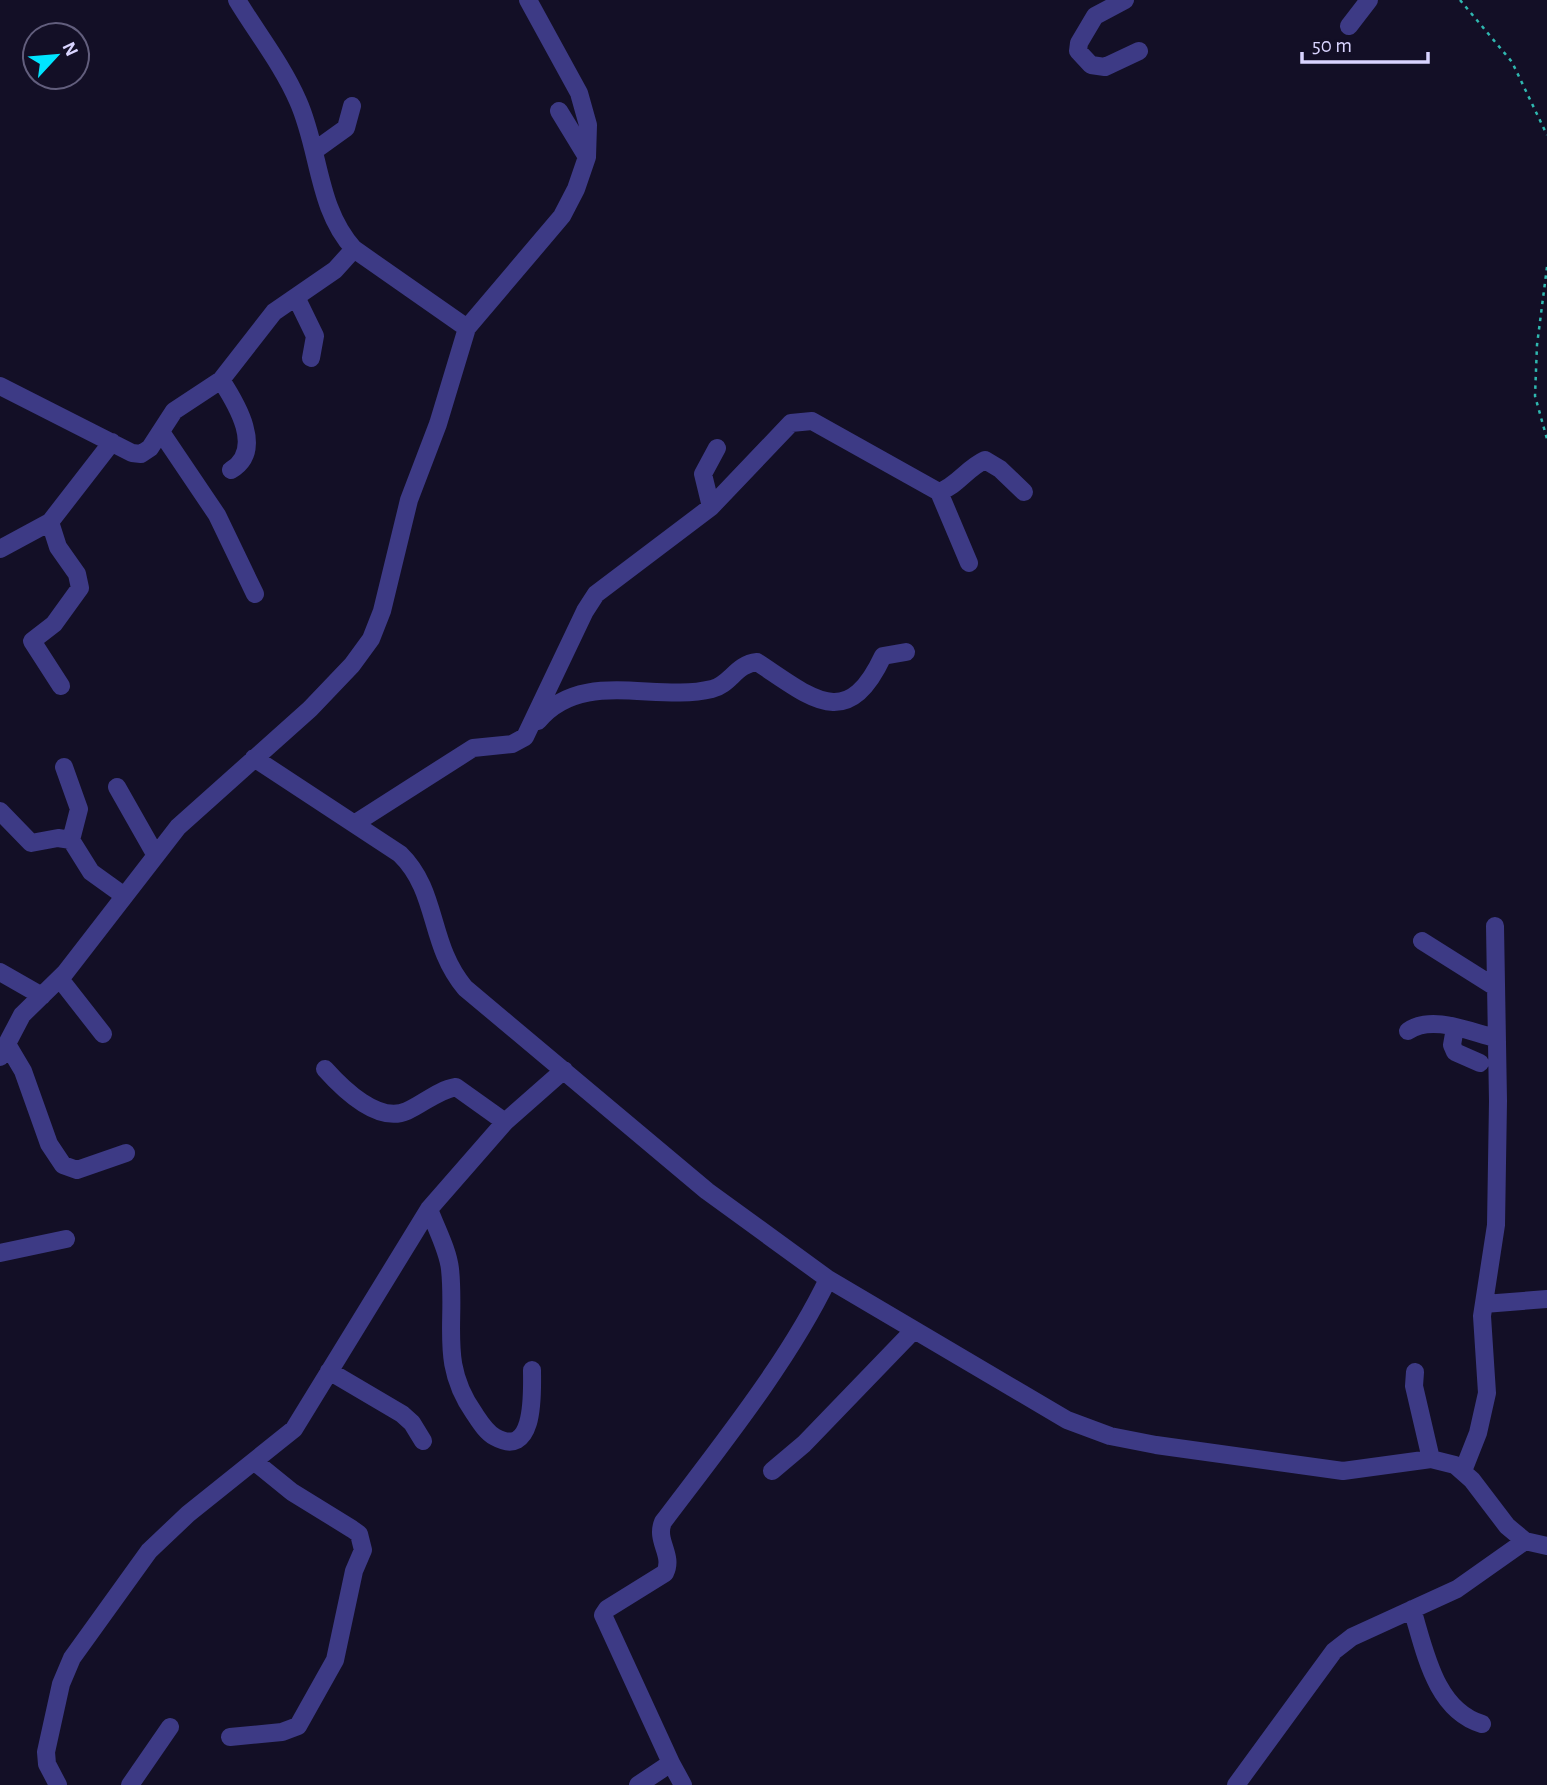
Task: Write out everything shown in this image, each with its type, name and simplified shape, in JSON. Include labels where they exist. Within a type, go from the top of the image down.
[{"type":"street","points":[[237,0],[298,99],[330,212],[340,234],[354,249],[467,328]]},
{"type":"street","points":[[126,1153],[77,1170],[63,1165],[49,1144],[23,1071],[4,1050],[22,1015],[60,979],[178,827],[310,709],[352,666],[371,639],[382,611],[409,500],[438,424],[467,328],[562,216],[576,189],[586,157],[588,125],[579,93],[528,0]]},
{"type":"street","points":[[1125,0],[1096,16],[1079,43],[1079,51],[1091,65],[1105,66],[1139,51]]},
{"type":"street","points":[[1349,26],[1369,0]]},
{"type":"street","points":[[314,151],[346,128],[352,106]]},
{"type":"street","points":[[559,111],[586,157]]},
{"type":"street","points":[[0,386],[132,453],[141,454],[150,448],[174,411],[221,380],[274,312],[335,270],[354,249]]},
{"type":"street","points":[[296,297],[315,336],[311,358]]},
{"type":"street","points":[[221,380],[236,402],[246,432],[245,454],[239,465],[231,470]]},
{"type":"street","points":[[525,737],[585,611],[596,594],[711,507],[791,424],[805,419],[939,492],[968,563]]},
{"type":"street","points":[[161,432],[210,503],[256,594]]},
{"type":"street","points":[[0,549],[50,522],[112,442]]},
{"type":"street","points":[[711,507],[703,474],[717,448]]},
{"type":"street","points":[[939,492],[949,488],[974,465],[985,460],[1000,469],[1024,492]]},
{"type":"street","points":[[50,522],[58,547],[77,574],[79,588],[54,624],[32,641],[61,685]]},
{"type":"street","points":[[354,824],[473,748],[483,744],[512,744],[525,737],[548,709],[570,696],[597,691],[678,695],[704,691],[716,688],[746,663],[757,662],[817,699],[834,704],[856,697],[870,684],[883,656],[906,652]]},
{"type":"street","points":[[254,758],[400,854],[414,867],[422,883],[442,953],[465,988],[707,1191],[828,1279],[1067,1419],[1110,1436],[1343,1471],[1431,1459],[1463,1471],[1507,1526],[1525,1541],[1547,1546]]},
{"type":"street","points":[[64,767],[79,809],[71,840],[92,872],[123,895]]},
{"type":"street","points":[[117,787],[155,854]]},
{"type":"street","points":[[0,811],[31,843],[58,838],[71,840]]},
{"type":"street","points":[[1463,1471],[1485,1406],[1484,1304],[1496,1226],[1495,926]]},
{"type":"street","points":[[1422,941],[1495,986]]},
{"type":"street","points":[[0,972],[42,996]]},
{"type":"street","points":[[60,979],[103,1034]]},
{"type":"street","points":[[1408,1031],[1431,1023],[1495,1038]]},
{"type":"street","points":[[1454,1028],[1452,1048],[1458,1055],[1480,1063]]},
{"type":"street","points":[[325,1069],[353,1099],[391,1112],[406,1111],[448,1088],[456,1087],[505,1122]]},
{"type":"street","points":[[51,1782],[46,1752],[61,1684],[72,1658],[149,1551],[188,1514],[294,1429],[429,1209],[505,1122],[564,1070]]},
{"type":"street","points":[[429,1209],[450,1267],[450,1354],[454,1377],[464,1399],[490,1435],[500,1440],[511,1439],[526,1431],[532,1418],[532,1370]]},
{"type":"street","points":[[0,1253],[66,1239]]},
{"type":"street","points":[[683,1785],[603,1615],[607,1609],[665,1573],[669,1559],[659,1531],[663,1522],[814,1308],[828,1279]]},
{"type":"street","points":[[1484,1304],[1547,1298]]},
{"type":"street","points":[[772,1471],[804,1444],[914,1330]]},
{"type":"street","points":[[329,1371],[402,1414],[412,1423],[423,1441]]},
{"type":"street","points":[[1415,1372],[1414,1386],[1431,1459]]},
{"type":"street","points":[[230,1737],[282,1732],[298,1726],[335,1660],[355,1572],[363,1550],[359,1534],[292,1492],[255,1462]]},
{"type":"street","points":[[1236,1785],[1334,1651],[1352,1637],[1457,1589],[1525,1541]]},
{"type":"street","points":[[1412,1609],[1429,1662],[1443,1694],[1462,1717],[1482,1724]]},
{"type":"street","points":[[130,1785],[170,1727]]},
{"type":"street","points":[[638,1785],[671,1763]]},
{"type":"path","points":[[1460,0],[1512,62],[1547,135]]},
{"type":"path","points":[[1547,267],[1535,384],[1547,439]]}]
